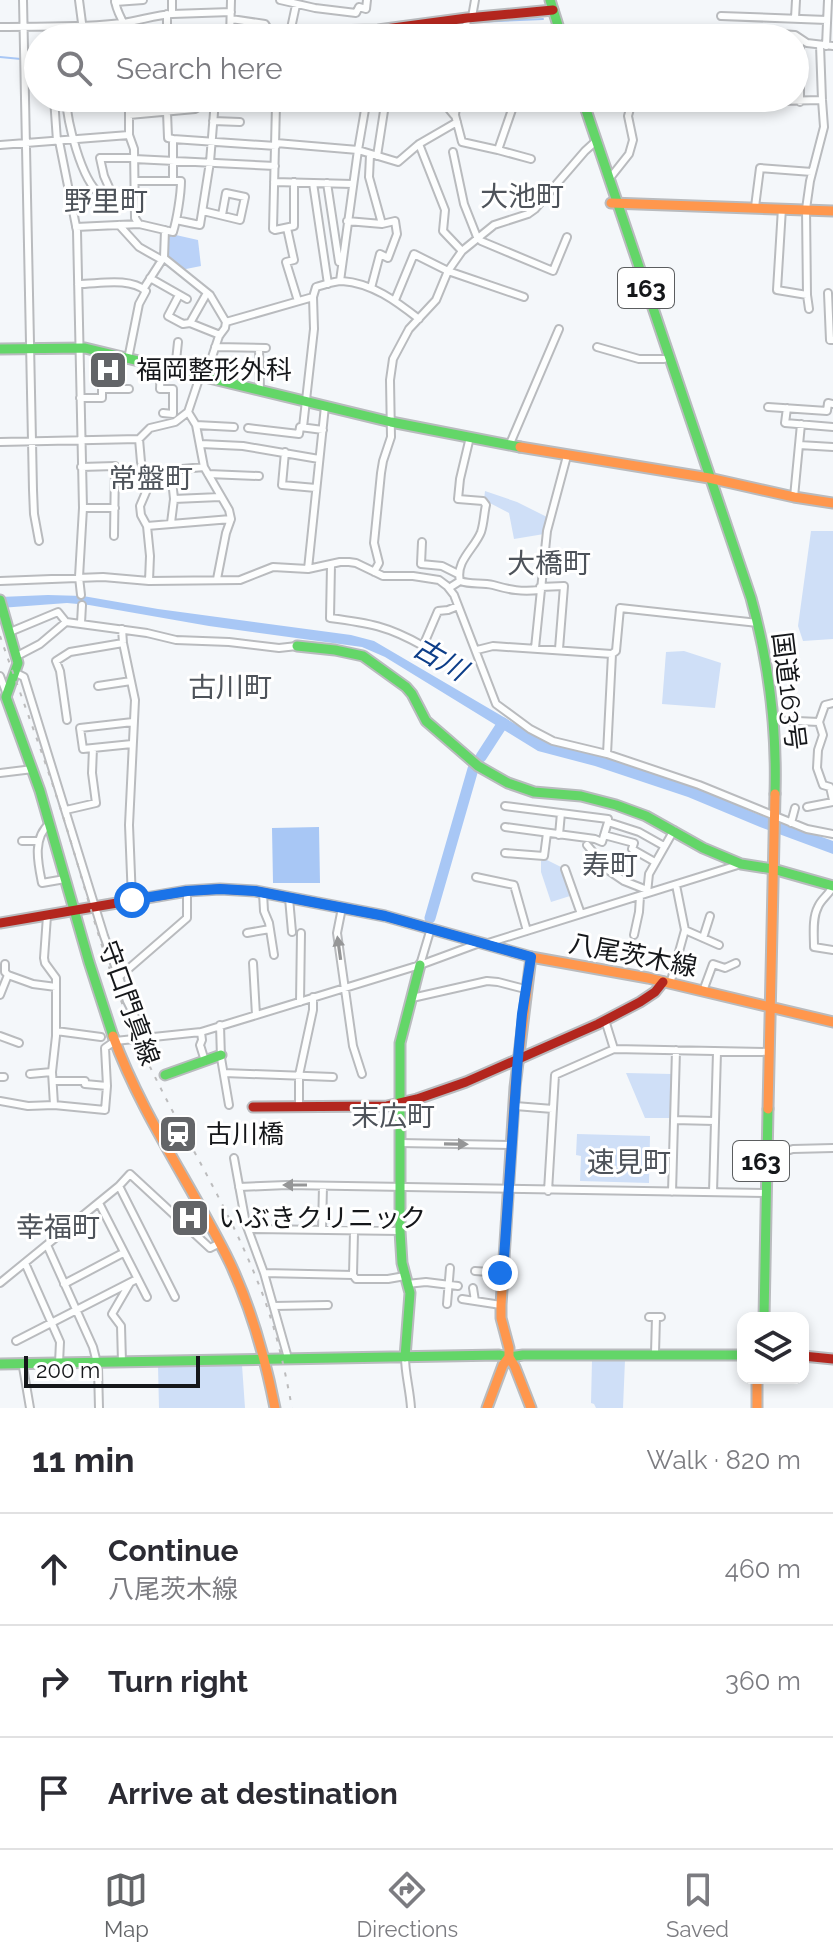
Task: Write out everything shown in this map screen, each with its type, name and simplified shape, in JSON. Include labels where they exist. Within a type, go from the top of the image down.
[{"type":"main road","points":[[424,24],[549,5]]},
{"type":"main road","name":"国道163号","points":[[584,112],[755,622],[772,686],[776,754],[770,865],[767,1157],[763,1193]]},
{"type":"main road","name":"国道163号","points":[[594,143],[610,178],[614,202],[664,359],[706,478]]},
{"type":"main road","points":[[614,202],[833,211]]},
{"type":"main road","points":[[0,349],[79,348],[391,422],[833,503]]},
{"type":"main road","points":[[0,600],[18,667],[3,689]]},
{"type":"main road","name":"国道163号","points":[[755,622],[768,725],[772,816]]},
{"type":"main road","points":[[297,646],[363,656],[406,687],[426,721],[478,766],[497,778],[534,792],[581,796],[616,805],[646,816],[703,848],[741,864],[770,865],[833,886]]},
{"type":"main road","name":"守口門真線","points":[[3,689],[33,769],[115,1041],[160,1136],[220,1243],[250,1310],[265,1359],[275,1408]]},
{"type":"main road","name":"八尾茨木線","points":[[0,923],[187,891],[220,889],[263,893],[385,916],[531,957],[666,983],[833,1022]]},
{"type":"main road","points":[[531,957],[518,1058],[501,1305],[509,1357],[531,1408]]},
{"type":"main road","points":[[405,1357],[410,1293],[402,1263],[400,1231],[400,1043],[420,965]]},
{"type":"main road","points":[[253,1107],[399,1104],[447,1089],[605,1020],[666,983]]},
{"type":"main road","name":"国道163号","points":[[761,1312],[767,1052]]},
{"type":"main road","points":[[165,1075],[221,1055]]},
{"type":"main road","points":[[0,1364],[655,1353],[737,1355]]},
{"type":"main road","points":[[487,1408],[509,1357]]},
{"type":"main road","points":[[809,1357],[833,1359]]},
{"type":"main road","points":[[760,1384],[760,1408]]},
{"type":"street","points":[[23,0],[24,85]]},
{"type":"street","points":[[79,0],[83,24]]},
{"type":"street","points":[[124,23],[116,10],[115,1],[143,0]]},
{"type":"street","points":[[169,24],[172,0]]},
{"type":"street","points":[[231,0],[231,24]]},
{"type":"street","points":[[280,0],[356,13],[359,7],[366,9],[367,0]]},
{"type":"street","points":[[315,0],[315,8]]},
{"type":"street","points":[[468,24],[475,0]]},
{"type":"street","points":[[795,18],[796,0]]},
{"type":"street","points":[[292,24],[296,5]]},
{"type":"street","points":[[809,309],[806,209],[824,127],[822,100],[830,34],[827,20],[829,5]]},
{"type":"street","points":[[110,24],[170,14],[231,16],[265,24]]},
{"type":"street","points":[[721,16],[827,20]]},
{"type":"street","points":[[0,27],[23,27]]},
{"type":"street","points":[[809,101],[822,100]]},
{"type":"street","points":[[24,112],[34,514],[39,541]]},
{"type":"street","points":[[55,112],[58,141],[76,227],[83,508],[79,577],[81,595]]},
{"type":"street","points":[[67,112],[82,167],[95,191],[100,194],[135,195]]},
{"type":"street","points":[[139,224],[135,218],[134,149],[129,135],[129,115],[167,112],[168,138],[173,139],[358,150],[398,162],[456,119]]},
{"type":"street","points":[[176,220],[200,225],[214,112]]},
{"type":"street","points":[[276,112],[275,230],[294,226],[294,182]]},
{"type":"street","points":[[340,281],[365,112]]},
{"type":"street","points":[[382,224],[369,177],[384,112]]},
{"type":"street","points":[[451,112],[456,119]]},
{"type":"street","points":[[456,112],[462,142],[531,159]]},
{"type":"street","points":[[498,150],[511,112]]},
{"type":"street","points":[[610,178],[629,154],[633,140],[629,112]]},
{"type":"street","points":[[213,121],[240,122]]},
{"type":"street","points":[[824,127],[833,124]]},
{"type":"street","points":[[0,145],[129,135]]},
{"type":"street","points":[[173,139],[173,181]]},
{"type":"street","points":[[374,572],[379,563],[374,543],[381,473],[391,437],[390,380],[393,359],[409,329],[436,300],[448,271],[462,251],[494,225],[535,209],[594,143]]},
{"type":"street","points":[[419,144],[445,210],[443,231],[462,251]]},
{"type":"street","points":[[453,152],[464,204],[481,241],[553,271],[567,237]]},
{"type":"street","points":[[112,194],[100,158],[275,166]]},
{"type":"street","points":[[755,207],[760,168],[812,172]]},
{"type":"street","points":[[76,227],[139,224],[173,232],[181,181],[135,181]]},
{"type":"street","points":[[274,182],[353,184]]},
{"type":"street","points":[[313,183],[328,284]]},
{"type":"street","points":[[327,183],[340,269]]},
{"type":"street","points":[[203,211],[240,220],[245,197],[226,193],[222,215]]},
{"type":"street","points":[[782,208],[777,290],[807,295]]},
{"type":"street","points":[[347,221],[382,224],[395,221],[397,234],[388,258],[380,254],[371,288]]},
{"type":"street","points":[[0,442],[139,439],[150,428],[175,422],[188,412],[202,370],[212,357],[226,322],[207,293],[163,259],[139,247],[119,225]]},
{"type":"street","points":[[287,228],[294,260],[286,262],[298,301]]},
{"type":"street","points":[[128,359],[139,304],[146,291],[144,288],[163,259],[165,230]]},
{"type":"street","points":[[395,300],[414,254],[448,271],[524,297]]},
{"type":"street","points":[[150,278],[187,299]]},
{"type":"street","points":[[248,428],[299,434],[300,427],[303,427],[316,287],[340,281],[371,288],[395,300],[419,319]]},
{"type":"street","points":[[78,284],[131,283],[144,288]]},
{"type":"street","points":[[190,323],[207,293]]},
{"type":"street","points":[[828,293],[830,340],[833,340]]},
{"type":"street","points":[[179,295],[168,316],[220,335]]},
{"type":"street","points":[[226,322],[313,297]]},
{"type":"street","points":[[509,446],[559,329]]},
{"type":"street","points":[[175,370],[178,342]]},
{"type":"street","points":[[215,347],[262,348],[260,391]]},
{"type":"street","points":[[597,347],[639,359],[664,359]]},
{"type":"street","points":[[161,367],[160,389],[173,389],[173,414],[163,413]]},
{"type":"street","points":[[80,398],[102,398],[102,389],[129,389]]},
{"type":"street","points":[[768,407],[827,411],[828,403],[833,404]]},
{"type":"street","points":[[308,569],[325,406]]},
{"type":"street","points":[[787,408],[785,423],[833,427]]},
{"type":"street","points":[[188,412],[196,425],[206,470],[231,519],[217,579]]},
{"type":"street","points":[[794,497],[801,424]]},
{"type":"street","points":[[196,425],[234,427]]},
{"type":"street","points":[[303,427],[323,430]]},
{"type":"street","points":[[449,588],[459,577],[465,556],[480,533],[486,505],[483,501],[458,499],[470,437]]},
{"type":"street","points":[[139,439],[141,462],[149,485],[140,506],[147,526],[149,581]]},
{"type":"street","points":[[201,444],[231,444],[319,459]]},
{"type":"street","points":[[799,445],[833,447]]},
{"type":"street","points":[[285,452],[282,485],[316,488]]},
{"type":"street","points":[[535,648],[547,531],[567,456]]},
{"type":"street","points":[[81,467],[115,466],[114,536]]},
{"type":"street","points":[[171,523],[174,499],[171,470],[259,476]]},
{"type":"street","points":[[149,485],[173,485]]},
{"type":"street","points":[[174,499],[220,497]]},
{"type":"street","points":[[83,508],[115,508]]},
{"type":"street","points":[[147,526],[231,519]]},
{"type":"street","points":[[422,542],[421,564],[442,566],[465,583],[522,592],[564,586],[559,649]]},
{"type":"street","points":[[0,581],[79,577],[149,581],[240,580],[273,567],[308,569],[340,562],[356,563],[383,576],[439,580],[449,588],[458,606],[496,704],[546,738],[607,754],[699,785],[807,829],[833,834]]},
{"type":"street","points":[[331,565],[330,618],[368,622],[397,631],[423,646],[438,611],[458,606]]},
{"type":"street","points":[[81,623],[82,605]]},
{"type":"street","points":[[607,754],[612,654],[616,651],[620,608],[755,622]]},
{"type":"street","points":[[10,632],[58,612],[66,622]]},
{"type":"street","points":[[17,656],[40,644],[66,622],[176,640],[279,648],[297,646]]},
{"type":"street","points":[[122,629],[135,700],[129,825],[132,900]]},
{"type":"street","points":[[67,720],[56,661],[70,652],[123,643]]},
{"type":"street","points":[[477,650],[493,646],[612,654]]},
{"type":"street","points":[[16,673],[24,677],[104,936],[127,1001],[145,1037]]},
{"type":"street","points":[[0,676],[3,689]]},
{"type":"street","points":[[98,686],[131,681]]},
{"type":"street","points":[[807,807],[833,801],[830,787],[823,785],[817,768],[823,735],[819,722],[825,705],[833,703]]},
{"type":"street","points":[[775,720],[819,722]]},
{"type":"street","points":[[132,744],[83,749],[80,728],[133,722]]},
{"type":"street","points":[[823,735],[833,735]]},
{"type":"street","points":[[66,810],[96,803],[93,748]]},
{"type":"street","points":[[0,773],[33,769]]},
{"type":"street","points":[[505,806],[608,819],[608,822],[639,832],[664,846]]},
{"type":"street","points":[[791,823],[795,808]]},
{"type":"street","points":[[559,835],[561,813]]},
{"type":"street","points":[[505,827],[602,842],[608,822]]},
{"type":"street","points":[[50,823],[38,841],[42,883],[65,879]]},
{"type":"street","points":[[634,935],[649,874],[674,830]]},
{"type":"street","points":[[505,853],[544,856],[547,833]]},
{"type":"street","points":[[604,835],[634,843],[632,849],[655,862]]},
{"type":"street","points":[[22,841],[38,841]]},
{"type":"street","points":[[587,845],[599,859],[599,864],[645,893]]},
{"type":"street","points":[[0,1101],[28,1106],[105,1110],[105,1048],[115,1041],[201,1032],[741,864]]},
{"type":"street","points":[[565,869],[581,914]]},
{"type":"street","points":[[476,877],[514,885],[527,931]]},
{"type":"street","points":[[666,983],[685,930],[676,885]]},
{"type":"street","points":[[833,886],[818,906],[814,947],[833,950]]},
{"type":"street","points":[[119,977],[187,918],[187,891]]},
{"type":"street","points":[[263,893],[274,955]]},
{"type":"street","points":[[289,898],[292,932]]},
{"type":"street","points":[[342,908],[337,933],[353,1046],[362,1074]]},
{"type":"street","points":[[47,916],[44,958],[55,974],[56,987],[52,1072],[54,1105]]},
{"type":"street","points":[[703,938],[710,916]]},
{"type":"street","points":[[420,965],[431,928]]},
{"type":"street","points":[[247,933],[270,929]]},
{"type":"street","points":[[685,930],[719,945]]},
{"type":"street","points":[[300,1002],[301,933]]},
{"type":"street","points":[[253,963],[256,1015]]},
{"type":"street","points":[[703,991],[713,964],[725,968],[736,963]]},
{"type":"street","points":[[5,964],[8,975],[33,984],[56,987]]},
{"type":"street","points":[[0,995],[8,975]]},
{"type":"street","points":[[412,998],[487,981],[525,989]]},
{"type":"street","points":[[299,1107],[299,1075],[313,997]]},
{"type":"street","points":[[605,1020],[614,1049]]},
{"type":"street","points":[[220,1025],[228,1102]]},
{"type":"street","points":[[56,1031],[101,1037]]},
{"type":"street","points":[[201,1032],[200,1045],[205,1061]]},
{"type":"street","points":[[0,1036],[19,1043]]},
{"type":"street","points":[[548,1191],[555,1075],[614,1049],[767,1052]]},
{"type":"street","points":[[672,1192],[676,1050]]},
{"type":"street","points":[[713,1192],[717,1052]]},
{"type":"street","points":[[30,1074],[52,1072]]},
{"type":"street","points":[[224,1073],[333,1077]]},
{"type":"street","points":[[53,1081],[85,1081],[85,1084],[107,1086]]},
{"type":"street","points":[[515,1106],[553,1109]]},
{"type":"street","points":[[674,1120],[714,1121]]},
{"type":"street","points":[[400,1143],[512,1145]]},
{"type":"street","points":[[767,1157],[793,1149],[833,1148]]},
{"type":"street","points":[[234,1158],[248,1229],[288,1358]]},
{"type":"street","points":[[0,1283],[130,1174],[210,1248],[220,1243]]},
{"type":"street","points":[[119,1186],[175,1297]]},
{"type":"street","points":[[322,1230],[323,1186]]},
{"type":"street","points":[[239,1187],[401,1186],[763,1193]]},
{"type":"street","points":[[99,1203],[133,1281],[147,1297]]},
{"type":"street","points":[[248,1229],[400,1231]]},
{"type":"street","points":[[353,1275],[354,1232]]},
{"type":"street","points":[[47,1245],[93,1347],[97,1362],[99,1408]]},
{"type":"street","points":[[64,1284],[123,1253]]},
{"type":"street","points":[[25,1263],[60,1342],[59,1363]]},
{"type":"street","points":[[447,1304],[450,1268]]},
{"type":"street","points":[[475,1271],[503,1273]]},
{"type":"street","points":[[264,1273],[353,1275],[356,1279],[406,1280],[458,1286]]},
{"type":"street","points":[[16,1341],[133,1281]]},
{"type":"street","points":[[122,1362],[121,1326],[112,1314],[133,1281]]},
{"type":"street","points":[[473,1288],[475,1301]]},
{"type":"street","points":[[462,1299],[501,1305]]},
{"type":"street","points":[[274,1306],[328,1305]]},
{"type":"street","points":[[655,1317],[655,1353]]},
{"type":"street","points":[[405,1357],[411,1408]]},
{"type":"street","points":[[23,1367],[30,1408]]},
{"type":"shaded area","points":[[167,233],[198,240],[201,266],[181,270],[171,261],[166,254]]},
{"type":"shaded area","points":[[485,491],[547,517],[544,534],[514,539],[509,513],[484,500]]},
{"type":"shaded area","points":[[811,531],[833,531],[833,639],[803,641],[798,626]]},
{"type":"shaded area","points":[[83,596],[351,635],[374,641],[546,742],[691,785],[755,813],[833,841],[833,854],[688,797],[538,751],[385,657],[362,647],[209,626],[89,605],[67,603],[0,608],[0,597]]},
{"type":"shaded area","points":[[684,651],[721,663],[715,708],[662,704],[666,652]]},
{"type":"shaded area","points":[[319,827],[320,883],[273,883],[272,828]]},
{"type":"shaded area","points":[[545,859],[563,868],[570,896],[551,902],[541,872],[541,861]]},
{"type":"shaded area","points":[[626,1073],[672,1074],[671,1118],[645,1118]]},
{"type":"shaded area","points":[[577,1134],[650,1136],[649,1183],[580,1181],[581,1156],[576,1155]]},
{"type":"shaded area","points":[[592,1360],[625,1360],[623,1408],[596,1408],[591,1403]]},
{"type":"shaded area","points":[[242,1365],[245,1408],[159,1408],[158,1366]]},
{"type":"waterway","points":[[476,22],[543,19]]},
{"type":"waterway","points":[[0,57],[21,59]]},
{"type":"waterway","points":[[481,757],[503,723]]},
{"type":"waterway","points":[[430,918],[473,769]]},
{"type":"railway","points":[[0,636],[51,780],[120,998],[161,1090],[228,1215],[257,1280],[278,1343],[292,1408]]},
{"type":"traffic: fast","points":[[550,0],[558,24]]},
{"type":"traffic: fast","points":[[587,112],[751,598],[770,695],[775,744],[775,794]]},
{"type":"traffic: fast","points":[[0,349],[85,348],[391,422],[520,447]]},
{"type":"traffic: fast","points":[[0,600],[18,663],[6,697],[40,791],[113,1036]]},
{"type":"traffic: fast","points":[[297,646],[363,656],[406,687],[426,721],[478,766],[508,783],[534,792],[581,796],[616,805],[646,816],[703,848],[741,864],[773,869],[833,886]]},
{"type":"traffic: fast","points":[[405,1357],[410,1293],[402,1263],[400,1231],[400,1043],[420,965]]},
{"type":"traffic: fast","points":[[165,1075],[221,1055]]},
{"type":"traffic: fast","points":[[764,1312],[768,1109]]},
{"type":"traffic: fast","points":[[0,1364],[499,1355],[737,1355]]},
{"type":"traffic: slow","points":[[611,203],[833,211]]},
{"type":"traffic: slow","points":[[520,447],[709,478],[833,503]]},
{"type":"traffic: slow","points":[[768,1109],[775,794]]},
{"type":"traffic: slow","points":[[487,1408],[509,1357],[501,1305],[515,1087],[531,957]]},
{"type":"traffic: slow","points":[[531,957],[648,978],[833,1022]]},
{"type":"traffic: slow","points":[[113,1036],[138,1095],[216,1235],[238,1281],[257,1334],[275,1408]]},
{"type":"traffic: slow","points":[[509,1357],[531,1408]]},
{"type":"traffic: slow","points":[[757,1384],[757,1408]]},
{"type":"traffic: jam","points":[[422,24],[553,10]]},
{"type":"traffic: jam","points":[[0,923],[187,891],[255,891],[385,916],[531,957]]},
{"type":"traffic: jam","points":[[253,1107],[387,1106],[417,1099],[466,1082],[598,1024],[640,1002],[663,982]]},
{"type":"traffic: jam","points":[[809,1357],[833,1359]]},
{"type":"place","name":"福岡整形外科","points":[[108,370]]},
{"type":"place","name":"古川橋","points":[[178,1134]]},
{"type":"place","name":"いぶきクリニック","points":[[190,1218]]},
{"type":"district","name":"大池町","points":[[522,196]]},
{"type":"district","name":"野里町","points":[[106,201]]},
{"type":"district","name":"常盤町","points":[[151,478]]},
{"type":"district","name":"大橋町","points":[[549,563]]},
{"type":"district","name":"古川町","points":[[230,687]]},
{"type":"district","name":"寿町","points":[[610,865]]},
{"type":"district","name":"末広町","points":[[393,1116]]},
{"type":"district","name":"速見町","points":[[629,1162]]},
{"type":"district","name":"幸福町","points":[[58,1227]]},
{"type":"route","points":[[132,900],[187,891],[255,891],[385,916],[531,957],[522,1014],[503,1273],[500,1273]]},
{"type":"water label","name":"古川","points":[[440,659]]}]
